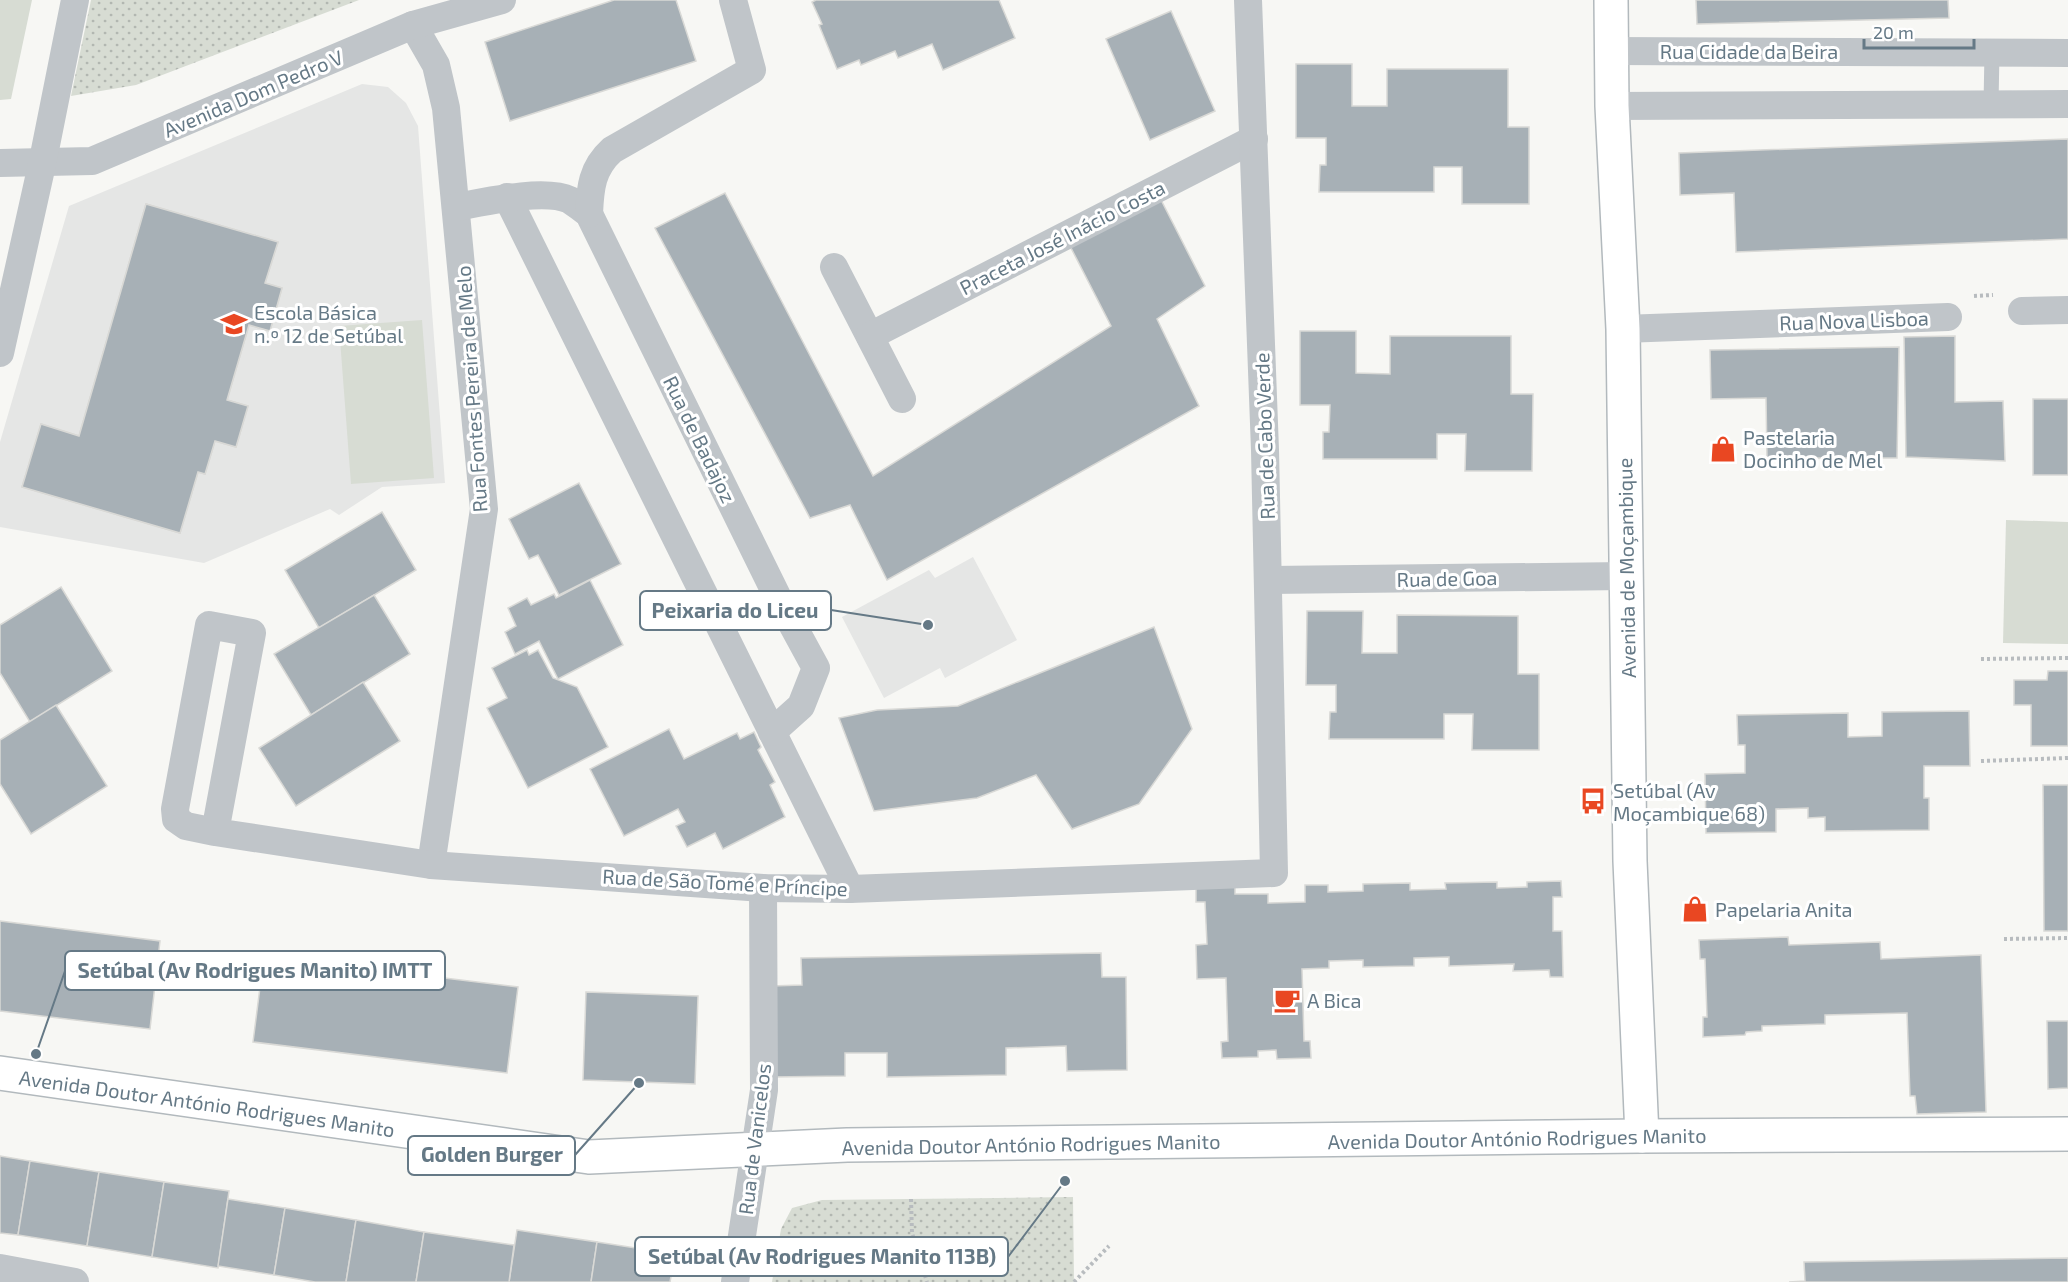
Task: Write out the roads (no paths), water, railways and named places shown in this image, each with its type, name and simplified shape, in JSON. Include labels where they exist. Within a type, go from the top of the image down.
[{"type":"street","points":[[0,353],[43,160],[75,0]]},
{"type":"street","name":"Avenida Dom Pedro V","points":[[0,163],[43,160],[92,161],[413,25],[502,0]]},
{"type":"street","points":[[589,214],[590,186],[594,174],[601,160],[612,150],[752,70],[733,0]]},
{"type":"street","name":"Rua de Cabo Verde","points":[[1248,0],[1269,580],[1274,873]]},
{"type":"street","name":"Avenida de Moçambique","points":[[1611,0],[1612,106],[1623,329],[1630,861],[1642,1136]]},
{"type":"street","name":"Rua Fontes Pereira de Melo","points":[[413,25],[432,55],[440,78],[457,207],[484,509],[431,865]]},
{"type":"street","name":"Rua Cidade da Beira","points":[[1611,51],[2068,53]]},
{"type":"street","points":[[1612,106],[2068,104]]},
{"type":"street","name":"Praceta José Inácio Costa","points":[[870,336],[1254,139]]},
{"type":"street","points":[[457,207],[507,197],[568,199],[589,214]]},
{"type":"street","points":[[507,197],[850,889]]},
{"type":"street","name":"Rua de Badajoz","points":[[589,214],[779,600],[816,668],[801,706],[772,732]]},
{"type":"street","points":[[834,267],[902,399]]},
{"type":"street","points":[[2022,311],[2068,310]]},
{"type":"street","name":"Rua Nova Lisboa","points":[[1623,329],[1948,317]]},
{"type":"street","name":"Rua de Goa","points":[[1269,580],[1626,576]]},
{"type":"street","name":"Rua de São Tomé e Príncipe","points":[[214,832],[252,633],[209,625],[175,815],[186,826],[214,832],[431,865],[763,888],[850,889],[1274,873]]},
{"type":"street","name":"Rua de Vanicelos","points":[[735,1282],[764,1090],[763,888]]},
{"type":"street","name":"Avenida Doutor António Rodrigues Manito","points":[[0,1073],[562,1155],[589,1157],[847,1145],[1642,1136],[2068,1134]]},
{"type":"street","points":[[0,1268],[75,1282]]},
{"type":"lane","points":[[1991,104],[1992,52]]},
{"type":"place","name":"Escola Básica n.º 12 de Setúbal","points":[[234,324]]},
{"type":"place","name":"Pastelaria Docinho de Mel","points":[[1723,449]]},
{"type":"place","name":"Peixaria do Liceu","points":[[928,625]]},
{"type":"place","name":"Setúbal (Av Moçambique 68)","points":[[1593,801]]},
{"type":"place","name":"Papelaria Anita","points":[[1695,909]]},
{"type":"place","name":"A Bica","points":[[1287,1000]]},
{"type":"place","name":"Setúbal (Av Rodrigues Manito) IMTT","points":[[36,1054]]},
{"type":"place","name":"Golden Burger","points":[[639,1083]]},
{"type":"place","name":"Setúbal (Av Rodrigues Manito 113B)","points":[[1065,1181]]}]
